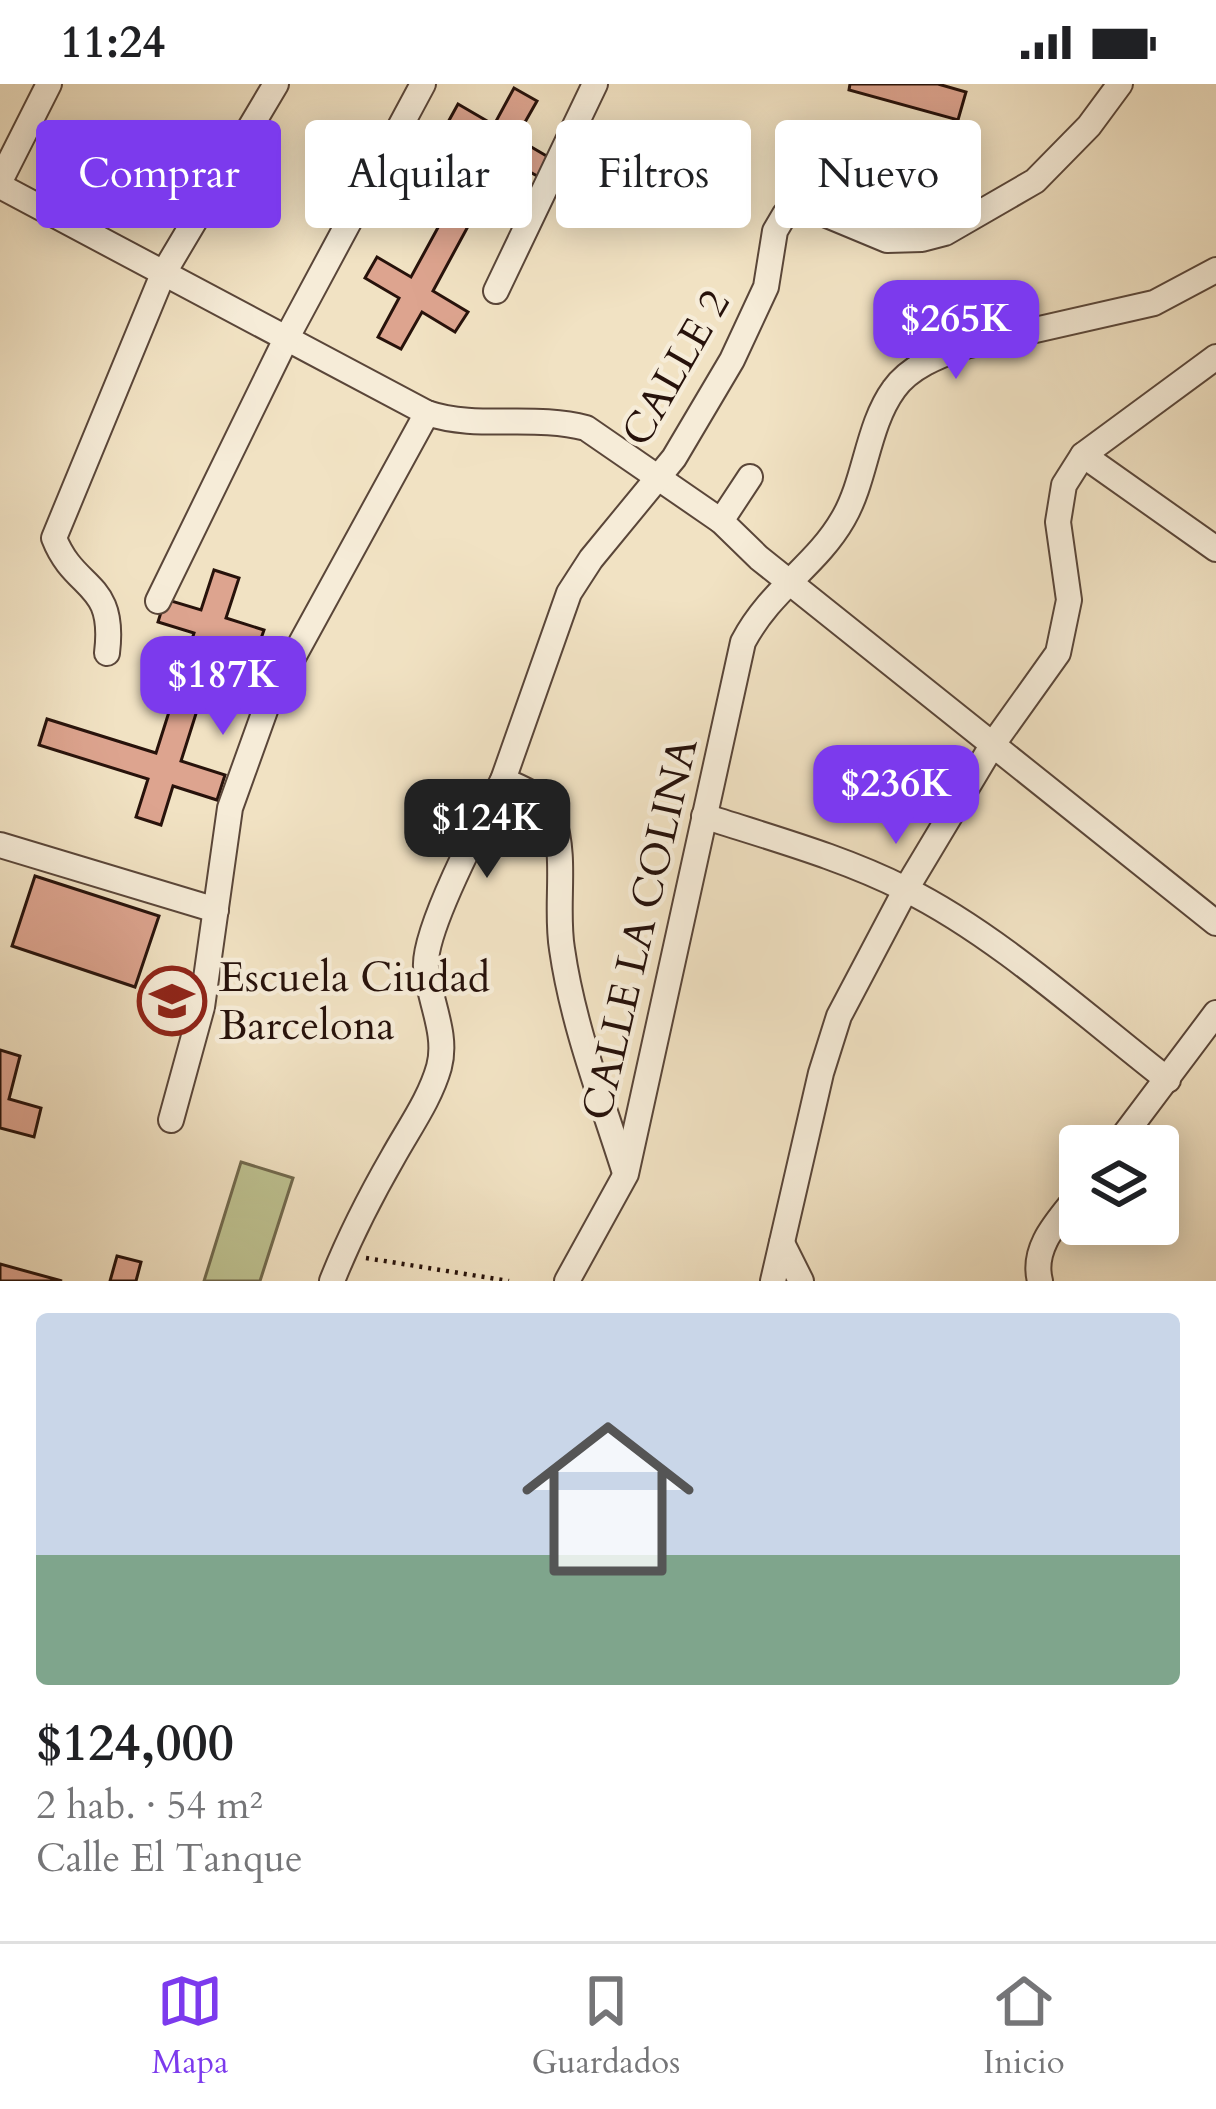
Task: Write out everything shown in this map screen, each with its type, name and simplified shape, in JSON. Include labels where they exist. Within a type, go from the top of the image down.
[{"type":"street","points":[[49,84],[0,183],[285,341],[427,413],[456,420],[546,421],[586,428],[721,521],[782,586],[993,744],[1216,923]]},
{"type":"street","points":[[107,653],[111,621],[92,586],[62,560],[54,538],[163,274],[276,84]]},
{"type":"street","points":[[158,601],[285,341],[423,84]]},
{"type":"street","points":[[496,291],[596,84]]},
{"type":"street","name":"CALLE 2","points":[[332,1281],[433,1085],[441,1039],[425,963],[428,944],[503,780],[569,593],[659,477],[732,360],[766,287],[775,231],[784,214],[797,207],[810,208],[887,239],[922,239],[945,233],[1035,181],[1089,126],[1120,84]]},
{"type":"street","name":"CALLE LA COLINA","points":[[566,1281],[626,1174],[743,642],[758,614],[845,517],[893,389],[909,374],[965,346],[1154,303],[1216,270]]},
{"type":"street","points":[[773,1281],[821,1073],[839,1016],[906,889],[993,744],[1058,653],[1069,600],[1058,522],[1064,485],[1083,455],[1216,357]]},
{"type":"street","points":[[171,1120],[202,1007],[230,808],[267,705],[427,413]]},
{"type":"street","points":[[1083,455],[1216,549]]},
{"type":"street","points":[[721,521],[750,477]]},
{"type":"street","points":[[503,780],[546,803],[553,818],[558,838],[561,947],[591,1072],[626,1174]]},
{"type":"street","points":[[704,816],[906,889],[971,928],[1168,1080]]},
{"type":"street","points":[[0,845],[216,910]]},
{"type":"street","points":[[1133,1125],[1216,1013]]},
{"type":"street","points":[[1040,1281],[1037,1264],[1047,1235],[1059,1220]]},
{"type":"street","points":[[782,1243],[801,1281]]},
{"type":"path","points":[[343,1254],[508,1281]]},
{"type":"green space","points":[[241,1162],[293,1178],[260,1281],[204,1281]]},
{"type":"building","points":[[850,84],[938,84],[966,92],[958,120],[849,90]]},
{"type":"building","points":[[514,88],[537,101],[526,120],[497,120]]},
{"type":"building","points":[[458,104],[485,120],[449,120]]},
{"type":"building","points":[[532,147],[550,158],[539,177],[532,173]]},
{"type":"building","points":[[438,228],[467,228],[433,291],[468,312],[455,332],[422,312],[401,349],[378,337],[399,298],[365,278],[377,257],[411,277]]},
{"type":"building","points":[[214,570],[239,578],[226,618],[264,630],[256,653],[219,641],[181,761],[225,775],[217,800],[173,786],[161,825],[136,817],[148,779],[39,745],[47,719],[156,753],[194,633],[158,622],[165,599],[201,610]]},
{"type":"building","points":[[35,876],[159,916],[135,987],[12,946]]},
{"type":"building","points":[[0,1050],[20,1056],[9,1099],[41,1108],[34,1137],[0,1128]]},
{"type":"building","points":[[117,1256],[141,1262],[136,1281],[110,1281]]},
{"type":"building","points":[[0,1264],[62,1281],[0,1281]]},
{"type":"place","name":"Escuela Ciudad Barcelona","points":[[172,1001]]}]
